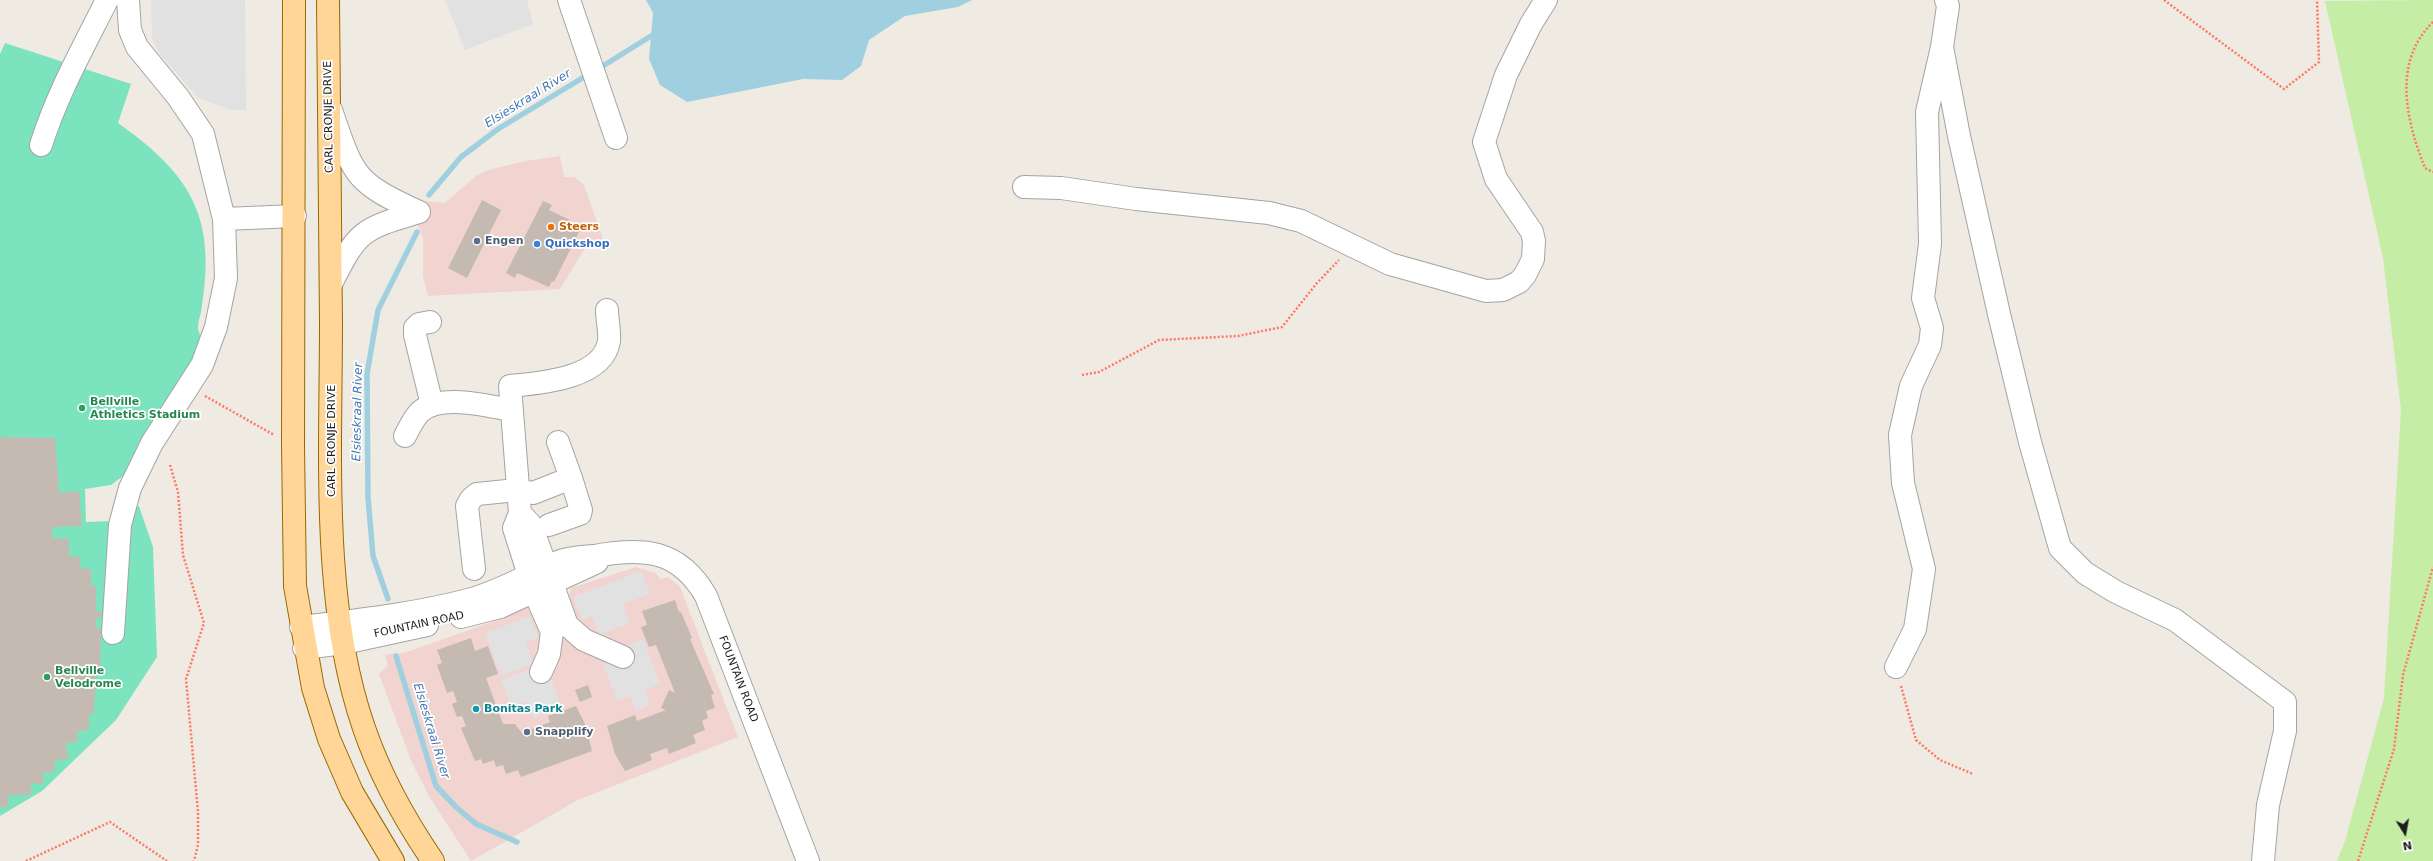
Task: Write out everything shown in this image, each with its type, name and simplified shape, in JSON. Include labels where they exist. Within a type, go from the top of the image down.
[{"type":"main road","points":[[294,0],[295,216],[293,446],[295,586],[313,688],[329,739],[352,792],[393,861]]},
{"type":"main road","name":"CARL CRONJE DRIVE","points":[[328,0],[333,558],[342,633],[364,728],[405,820],[433,861]]},
{"type":"street","points":[[41,145],[66,81],[107,0]]},
{"type":"street","points":[[113,633],[120,525],[130,488],[152,443],[189,387],[209,348],[222,302],[226,278],[224,219],[203,134],[178,97],[137,47],[130,30],[128,0]]},
{"type":"street","points":[[328,0],[336,0]]},
{"type":"street","points":[[569,0],[616,138]]},
{"type":"street","points":[[1024,187],[1061,188],[1136,199],[1269,213],[1301,221],[1352,247],[1390,264],[1486,291],[1508,288],[1525,275],[1534,254],[1532,232],[1496,179],[1484,142],[1506,75],[1531,24],[1546,0]]},
{"type":"street","points":[[1896,667],[1915,629],[1924,569],[1903,483],[1900,435],[1911,386],[1930,344],[1932,328],[1923,298],[1930,244],[1927,112],[1942,47],[1948,6],[1946,0]]},
{"type":"street","points":[[1942,47],[1959,136],[1999,314],[2030,442],[2060,548],[2085,573],[2116,592],[2175,620],[2285,702],[2285,731],[2268,805],[2263,861]]},
{"type":"street","points":[[329,106],[347,157],[356,174],[382,195],[419,212],[376,226],[360,236],[347,253],[331,284]]},
{"type":"street","points":[[224,219],[295,216]]},
{"type":"street","points":[[541,672],[560,629],[541,579],[514,528],[520,513],[510,386],[549,382],[588,369],[597,363],[609,341],[607,310]]},
{"type":"street","points":[[430,322],[419,324],[415,328],[414,335],[432,405]]},
{"type":"street","points":[[406,436],[413,420],[421,411],[432,405],[464,403],[511,410]]},
{"type":"street","points":[[549,525],[580,514],[581,510],[558,442]]},
{"type":"street","points":[[474,569],[467,506],[471,499],[477,494],[517,490],[533,493],[571,478]]},
{"type":"street","name":"FOUNTAIN ROAD","points":[[303,637],[342,633],[541,579],[560,561],[618,552],[642,551],[666,558],[686,568],[700,586],[710,607],[808,861]]},
{"type":"street","points":[[560,629],[623,657]]},
{"type":"path","points":[[2164,0],[2284,89],[2319,62],[2317,0]]},
{"type":"path","points":[[2433,22],[2422,33],[2410,61],[2405,92],[2409,119],[2416,145],[2425,168],[2433,172]]},
{"type":"path","points":[[1082,375],[1099,372],[1159,340],[1238,336],[1282,327],[1317,283],[1352,247]]},
{"type":"path","points":[[189,387],[293,446]]},
{"type":"path","points":[[170,465],[178,492],[183,555],[204,623],[186,679],[198,812],[198,845],[194,861]]},
{"type":"path","points":[[2358,861],[2394,749],[2403,675],[2420,608],[2433,566]]},
{"type":"path","points":[[1896,667],[1916,740],[1940,760],[1973,774]]},
{"type":"path","points":[[26,861],[110,822],[167,861]]},
{"type":"shaded area","points":[[151,0],[245,0],[246,110],[232,110],[198,98],[159,53],[152,38]]},
{"type":"shaded area","points":[[445,0],[527,0],[533,24],[465,50]]},
{"type":"shaded area","points":[[560,156],[564,177],[574,177],[584,185],[604,242],[585,248],[560,289],[428,296],[423,276],[423,237],[417,224],[425,201],[445,203],[477,175],[492,169],[526,161]]},
{"type":"shaded area","points":[[636,567],[655,573],[661,579],[668,577],[680,587],[738,737],[578,800],[471,861],[430,798],[412,763],[379,674],[388,665],[385,655],[407,652],[511,615],[510,612],[530,604],[573,609],[569,595],[571,588]]},
{"type":"shaded area","points":[[641,571],[650,594],[623,604],[630,623],[599,635],[592,616],[582,620],[573,597]]},
{"type":"shaded area","points":[[530,616],[538,638],[526,643],[534,664],[501,676],[485,633]]},
{"type":"shaded area","points":[[643,639],[660,684],[645,690],[650,705],[636,711],[630,696],[617,701],[603,664],[624,656],[621,648]]},
{"type":"shaded area","points":[[533,668],[550,675],[561,707],[533,718],[527,701],[511,707],[501,680]]},
{"type":"green space","points":[[2433,0],[2433,861],[2337,861],[2345,841],[2384,698],[2401,410],[2383,258],[2325,1]]},
{"type":"green space","name":"Bellville Athletics Stadium","points":[[5,43],[131,84],[118,123],[144,143],[165,162],[181,182],[194,202],[202,225],[205,251],[205,279],[198,325],[201,342],[195,356],[138,447],[123,476],[111,485],[85,489],[86,522],[111,521],[139,506],[153,547],[157,657],[116,720],[42,791],[0,816],[0,54]]},
{"type":"water","points":[[646,0],[972,0],[958,7],[905,16],[869,40],[861,66],[842,80],[803,79],[687,102],[660,85],[649,59],[653,13]]},
{"type":"building","points":[[482,200],[501,210],[467,278],[448,268]]},
{"type":"building","points":[[543,201],[552,205],[549,210],[572,221],[571,226],[580,230],[554,282],[552,281],[549,287],[517,273],[515,278],[506,273]]},
{"type":"building","name":"Bellville Velodrome","points":[[0,437],[55,438],[59,493],[79,491],[82,526],[52,527],[52,538],[69,539],[69,556],[80,557],[80,568],[91,569],[91,586],[96,586],[96,611],[101,611],[101,618],[96,618],[96,628],[101,628],[100,672],[95,672],[95,681],[101,682],[100,689],[95,689],[94,713],[89,714],[89,730],[77,731],[77,742],[66,743],[68,759],[55,760],[55,771],[43,773],[43,784],[31,783],[31,795],[8,795],[8,807],[0,807]]},
{"type":"building","points":[[675,600],[714,694],[711,695],[715,708],[706,711],[708,718],[702,721],[705,730],[693,735],[696,743],[669,754],[667,748],[650,754],[652,760],[625,771],[615,754],[607,726],[635,715],[637,721],[666,710],[661,708],[669,690],[675,693],[656,645],[649,647],[641,627],[647,625],[642,611]]},
{"type":"building","name":"Bonitas Park","points":[[471,638],[475,651],[488,646],[498,674],[486,678],[503,724],[515,724],[522,733],[550,722],[548,716],[576,706],[585,724],[592,751],[521,777],[518,770],[506,774],[503,765],[496,767],[494,760],[483,764],[481,759],[475,761],[461,728],[466,726],[462,716],[457,717],[452,704],[457,702],[453,691],[447,693],[437,665],[442,663],[437,650]]},
{"type":"building","points":[[588,685],[592,697],[580,702],[575,690]]},
{"type":"waterway","name":"Elsieskraal River","points":[[598,69],[651,36]]},
{"type":"waterway","name":"Elsieskraal River","points":[[429,195],[461,157],[498,129],[589,74]]},
{"type":"waterway","name":"Elsieskraal River","points":[[388,599],[373,556],[368,498],[367,374],[378,310],[417,232]]},
{"type":"waterway","name":"Elsieskraal River","points":[[396,656],[436,786],[456,807],[476,824],[517,842]]},
{"type":"place","name":"Steers","points":[[551,227]]},
{"type":"place","name":"Engen","points":[[477,241]]},
{"type":"place","name":"Quickshop","points":[[537,244]]},
{"type":"place","name":"Bellville Athletics Stadium","points":[[82,408]]},
{"type":"place","name":"Bellville Velodrome","points":[[47,677]]},
{"type":"place","name":"Bonitas Park","points":[[476,709]]},
{"type":"place","name":"Snapplify","points":[[527,732]]}]
